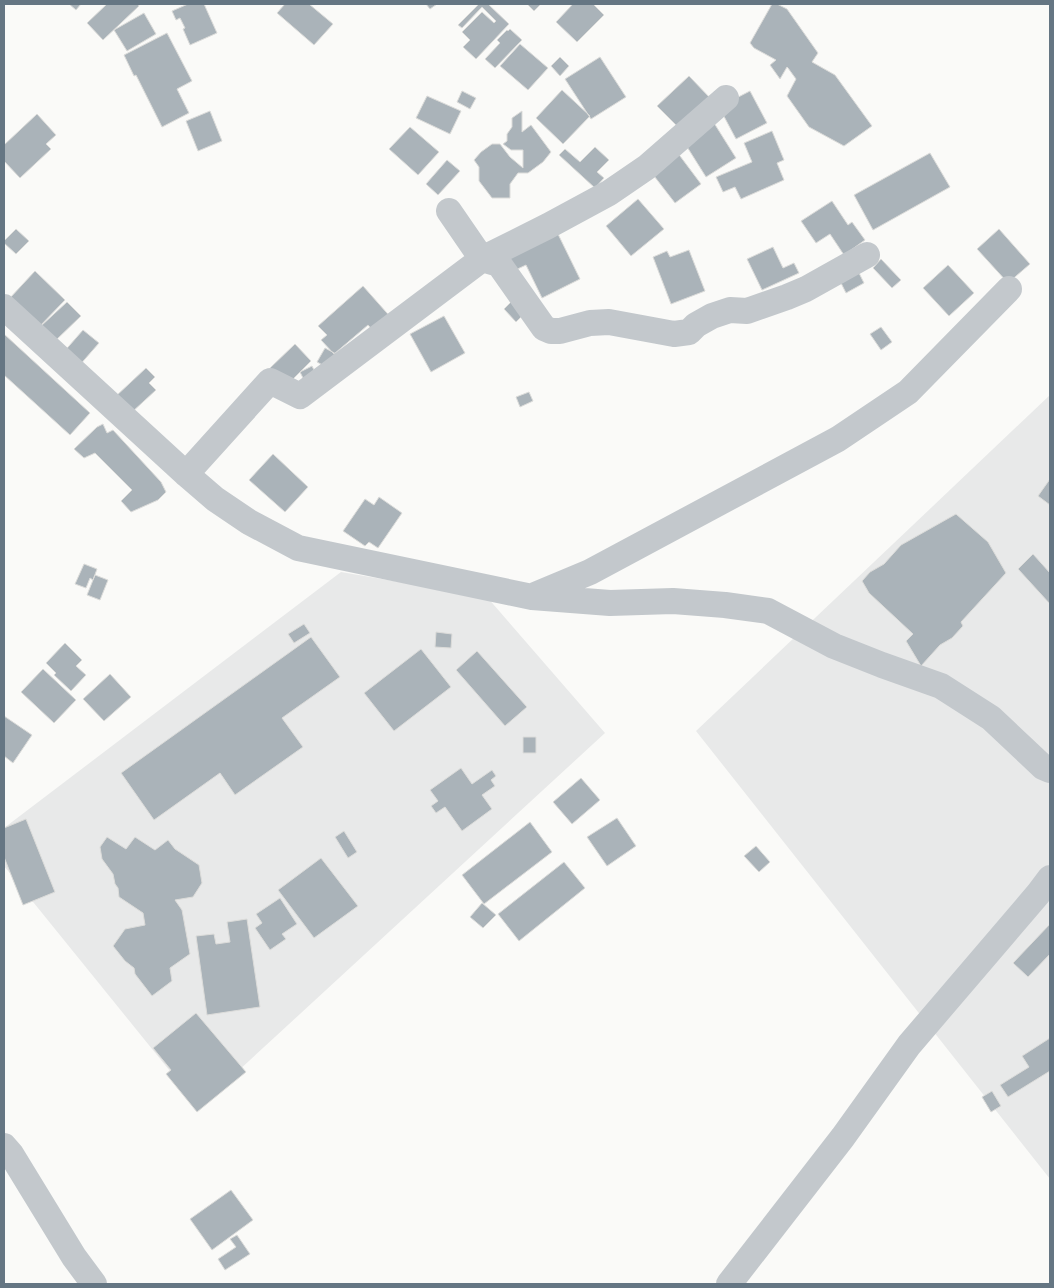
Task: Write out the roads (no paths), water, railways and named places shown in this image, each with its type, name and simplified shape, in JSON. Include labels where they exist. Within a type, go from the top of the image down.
[{"type":"street","points":[[186,474],[270,381],[300,396],[482,259],[609,193],[647,167],[726,98]]},
{"type":"street","points":[[448,211],[482,259],[499,264],[544,328],[551,331],[560,331],[590,323],[609,322],[674,334],[689,332],[696,325],[712,316],[730,310],[747,311],[787,297],[867,255]]},
{"type":"street","points":[[532,596],[590,572],[838,439],[908,392],[1009,289]]},
{"type":"street","points":[[4,307],[215,499],[249,522],[298,548],[532,596],[610,603],[673,601],[768,611],[834,646],[941,686],[991,718],[1044,767],[1050,770]]},
{"type":"street","points":[[729,1284],[843,1137],[909,1045],[1050,878]]},
{"type":"street","points":[[4,1146],[11,1154],[74,1257],[94,1284]]}]
